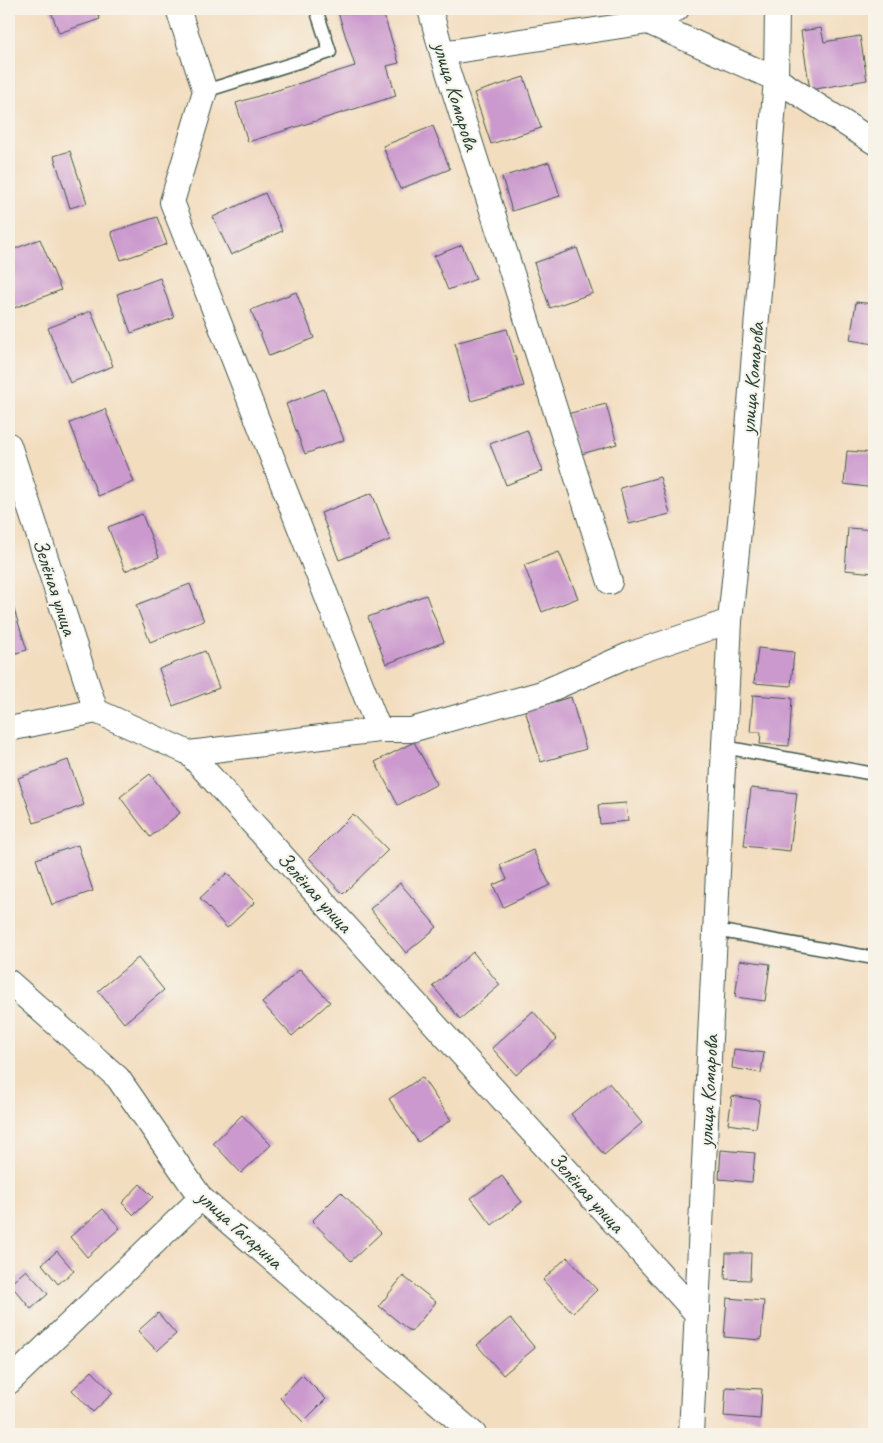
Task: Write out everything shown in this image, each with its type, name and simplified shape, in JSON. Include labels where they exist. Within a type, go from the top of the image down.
[{"type":"street","points":[[178,9],[205,91],[172,202],[378,730]]},
{"type":"street","name":"улица Комарова","points":[[430,9],[442,53],[610,582]]},
{"type":"street","points":[[442,53],[648,22],[677,9]]},
{"type":"street","name":"улица Комарова","points":[[690,1434],[730,621],[743,491],[776,79],[777,9]]},
{"type":"street","points":[[648,22],[776,79],[874,142]]},
{"type":"street","name":"Зелёная улица","points":[[9,445],[96,711],[189,753],[697,1314]]},
{"type":"street","points":[[189,753],[378,730],[411,730],[542,693],[631,654],[730,621]]},
{"type":"street","points":[[9,729],[96,711]]},
{"type":"street","name":"улица Гагарина","points":[[9,982],[118,1078],[201,1198],[474,1434]]},
{"type":"street","points":[[9,1382],[201,1198]]},
{"type":"lane","points":[[205,91],[330,52],[316,9]]},
{"type":"lane","points":[[724,747],[874,774]]},
{"type":"lane","points":[[715,930],[874,958]]},
{"type":"building","points":[[50,9],[96,9],[100,19],[59,33]]},
{"type":"building","points":[[337,9],[382,9],[399,63],[387,66],[396,96],[248,142],[236,103],[355,66]]},
{"type":"building","points":[[821,28],[824,42],[860,36],[867,80],[810,90],[801,31]]},
{"type":"building","points":[[9,40],[13,51],[9,52]]},
{"type":"building","points":[[524,77],[541,128],[491,144],[474,93]]},
{"type":"building","points":[[433,126],[450,169],[400,189],[383,146]]},
{"type":"building","points":[[70,151],[87,203],[70,208],[54,156]]},
{"type":"building","points":[[549,162],[560,196],[512,211],[502,177]]},
{"type":"building","points":[[265,193],[282,231],[231,255],[213,217]]},
{"type":"building","points":[[157,217],[167,244],[121,260],[111,232]]},
{"type":"building","points":[[40,239],[61,290],[9,310],[9,251]]},
{"type":"building","points":[[462,245],[476,279],[448,290],[434,256]]},
{"type":"building","points":[[577,248],[593,293],[550,308],[534,263]]},
{"type":"building","points":[[160,278],[174,318],[131,333],[117,294]]},
{"type":"building","points":[[296,292],[314,338],[269,356],[251,310]]},
{"type":"building","points":[[856,302],[874,304],[874,344],[850,340]]},
{"type":"building","points":[[91,311],[113,366],[70,383],[48,328]]},
{"type":"building","points":[[507,329],[524,386],[471,401],[455,343]]},
{"type":"building","points":[[324,389],[344,440],[305,454],[286,404]]},
{"type":"building","points":[[606,404],[617,444],[578,455],[567,414]]},
{"type":"building","points":[[105,409],[134,482],[98,496],[70,423]]},
{"type":"building","points":[[527,430],[543,471],[506,485],[490,444]]},
{"type":"building","points":[[847,451],[874,453],[874,488],[844,484]]},
{"type":"building","points":[[660,477],[670,514],[629,524],[620,488]]},
{"type":"building","points":[[372,493],[390,540],[339,560],[321,513]]},
{"type":"building","points":[[142,514],[159,557],[125,571],[108,527]]},
{"type":"building","points":[[848,528],[874,530],[874,573],[845,570]]},
{"type":"building","points":[[559,552],[578,598],[542,612],[524,565]]},
{"type":"building","points":[[190,584],[204,621],[150,642],[136,605]]},
{"type":"building","points":[[9,594],[27,650],[9,655]]},
{"type":"building","points":[[426,595],[444,642],[386,664],[368,617]]},
{"type":"building","points":[[758,648],[794,652],[791,686],[754,683]]},
{"type":"building","points":[[205,651],[219,688],[173,706],[159,669]]},
{"type":"building","points":[[753,695],[792,698],[789,746],[760,744],[761,732],[750,732]]},
{"type":"building","points":[[571,697],[586,749],[541,762],[525,710]]},
{"type":"building","points":[[414,742],[437,784],[398,805],[375,762]]},
{"type":"building","points":[[68,760],[84,805],[34,823],[18,778]]},
{"type":"building","points":[[150,774],[180,813],[150,837],[120,797]]},
{"type":"building","points":[[751,788],[797,793],[790,851],[744,846]]},
{"type":"building","points":[[626,803],[628,821],[600,824],[598,805]]},
{"type":"building","points":[[353,814],[388,850],[343,894],[309,858]]},
{"type":"building","points":[[78,845],[93,891],[52,905],[36,859]]},
{"type":"building","points":[[533,850],[550,885],[503,907],[493,885],[507,879],[500,865]]},
{"type":"building","points":[[227,873],[255,902],[227,928],[200,898]]},
{"type":"building","points":[[400,883],[437,927],[406,953],[370,909]]},
{"type":"building","points":[[473,952],[500,985],[460,1019],[433,986]]},
{"type":"building","points":[[138,958],[164,990],[124,1023],[98,991]]},
{"type":"building","points":[[740,960],[770,964],[765,1001],[735,997]]},
{"type":"building","points":[[300,969],[330,1002],[292,1036],[262,1003]]},
{"type":"building","points":[[533,1011],[557,1039],[516,1075],[492,1048]]},
{"type":"building","points":[[734,1049],[764,1053],[761,1073],[732,1068]]},
{"type":"building","points":[[422,1077],[451,1120],[418,1142],[389,1099]]},
{"type":"building","points":[[609,1083],[642,1123],[604,1155],[571,1114]]},
{"type":"building","points":[[732,1096],[760,1100],[756,1128],[728,1124]]},
{"type":"building","points":[[242,1115],[271,1145],[241,1173],[213,1143]]},
{"type":"building","points":[[721,1150],[755,1153],[752,1182],[719,1179]]},
{"type":"building","points":[[502,1176],[522,1202],[492,1225],[471,1198]]},
{"type":"building","points":[[140,1184],[153,1197],[134,1215],[122,1203]]},
{"type":"building","points":[[341,1192],[381,1233],[351,1261],[312,1221]]},
{"type":"building","points":[[103,1209],[120,1228],[87,1257],[70,1237]]},
{"type":"building","points":[[57,1251],[74,1271],[58,1284],[42,1264]]},
{"type":"building","points":[[726,1253],[751,1253],[750,1280],[725,1279]]},
{"type":"building","points":[[567,1257],[597,1290],[573,1313],[543,1280]]},
{"type":"building","points":[[26,1270],[48,1294],[31,1309],[10,1284]]},
{"type":"building","points":[[403,1276],[436,1302],[411,1332],[379,1306]]},
{"type":"building","points":[[727,1298],[764,1301],[761,1340],[724,1337]]},
{"type":"building","points":[[158,1313],[176,1334],[157,1351],[138,1331]]},
{"type":"building","points":[[510,1318],[535,1348],[503,1375],[477,1345]]},
{"type":"building","points":[[92,1371],[113,1393],[93,1412],[72,1390]]},
{"type":"building","points":[[302,1375],[326,1399],[303,1422],[280,1398]]},
{"type":"building","points":[[726,1387],[762,1389],[760,1419],[724,1416]]}]
